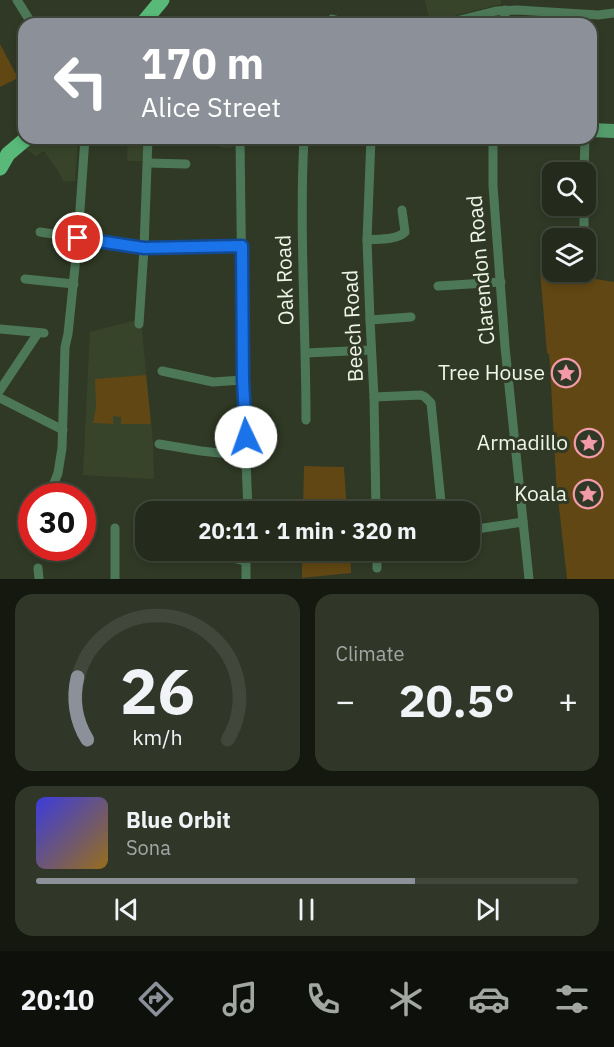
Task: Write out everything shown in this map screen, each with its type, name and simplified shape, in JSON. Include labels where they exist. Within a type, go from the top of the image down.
[{"type":"main road","points":[[147,18],[162,0]]},
{"type":"main road","points":[[158,18],[162,0]]},
{"type":"main road","points":[[597,130],[614,131]]},
{"type":"main road","points":[[0,147],[18,136]]},
{"type":"main road","points":[[1,166],[8,154],[20,144]]},
{"type":"street","points":[[17,0],[28,18]]},
{"type":"street","points":[[505,10],[505,18]]},
{"type":"street","points":[[468,18],[505,10],[598,15],[614,13]]},
{"type":"street","points":[[575,13],[575,18]]},
{"type":"street","points":[[54,483],[62,448],[65,347],[74,284],[85,144]]},
{"type":"street","points":[[139,324],[148,144]]},
{"type":"street","points":[[240,144],[243,380],[248,501]]},
{"type":"street","name":"Oak Road","points":[[304,144],[302,206],[306,420]]},
{"type":"street","name":"Beech Road","points":[[371,144],[368,240],[376,501]]},
{"type":"street","name":"Clarendon Road","points":[[493,144],[493,186],[505,347],[529,579]]},
{"type":"street","points":[[584,162],[585,144]]},
{"type":"street","points":[[148,163],[186,164]]},
{"type":"street","points":[[368,240],[397,237],[404,234],[402,210]]},
{"type":"street","points":[[40,232],[144,248],[242,246]]},
{"type":"street","points":[[25,279],[74,284]]},
{"type":"street","points":[[438,286],[501,282]]},
{"type":"street","points":[[370,320],[411,317]]},
{"type":"street","points":[[0,329],[41,333],[0,390]]},
{"type":"street","points":[[306,353],[371,350]]},
{"type":"street","points":[[162,371],[213,382],[243,380]]},
{"type":"street","points":[[374,397],[418,395],[425,397],[431,403],[441,501]]},
{"type":"street","points":[[0,398],[63,430]]},
{"type":"street","points":[[159,444],[247,456]]},
{"type":"street","points":[[480,528],[523,522]]},
{"type":"street","points":[[115,528],[115,579]]},
{"type":"street","points":[[246,561],[246,579]]},
{"type":"street","points":[[377,561],[377,568]]},
{"type":"street","points":[[38,568],[39,579]]},
{"type":"shaded area","points":[[425,0],[501,0],[501,4],[446,18],[429,18]]},
{"type":"shaded area","points":[[0,44],[18,78],[0,87]]},
{"type":"shaded area","points":[[30,144],[78,144],[75,181],[64,182],[44,151],[36,156],[24,148]]},
{"type":"shaded area","points":[[128,144],[144,144],[143,161],[127,161]]},
{"type":"shaded area","points":[[219,144],[233,144],[233,148],[219,147]]},
{"type":"shaded area","points":[[540,270],[542,270],[542,282],[596,282],[596,279],[614,282],[614,579],[567,579],[556,480],[550,365]]},
{"type":"shaded area","points":[[136,320],[141,321],[153,443],[154,479],[83,475],[90,332]]},
{"type":"shaded area","points":[[146,375],[151,424],[121,424],[121,417],[113,416],[113,424],[93,423],[96,407],[95,379]]},
{"type":"shaded area","points":[[304,466],[344,467],[346,501],[303,501]]},
{"type":"shaded area","points":[[302,561],[350,561],[351,573],[302,578]]},
{"type":"place","name":"Tree House","points":[[566,373]]},
{"type":"place","name":"Armadillo","points":[[589,443]]},
{"type":"place","name":"Koala","points":[[588,494]]},
{"type":"route","points":[[78,238],[144,248],[242,246],[243,380],[246,437]]}]
